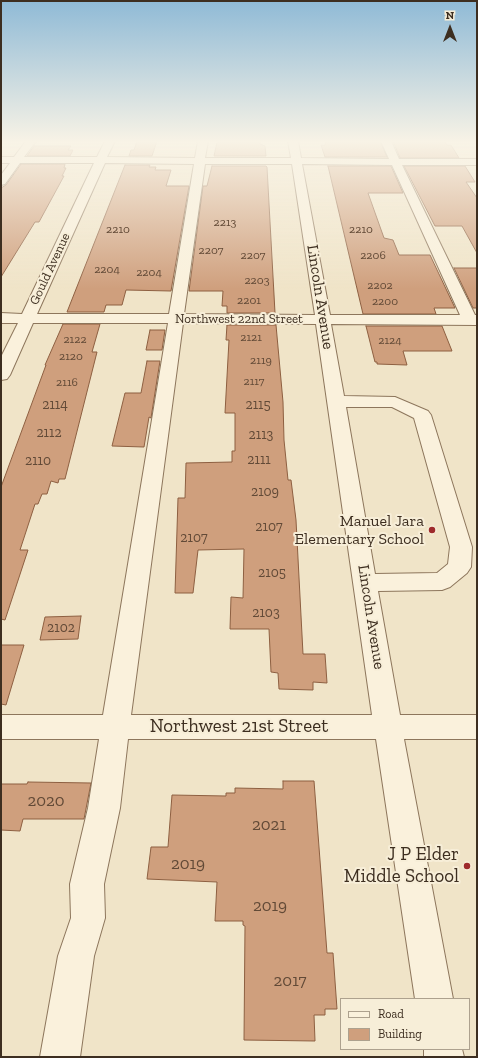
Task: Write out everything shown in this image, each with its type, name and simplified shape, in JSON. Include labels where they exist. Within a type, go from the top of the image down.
[{"type":"street","name":"Gould Avenue","points":[[1,375],[86,190]]},
{"type":"street","points":[[60,1057],[76,956],[88,918],[87,884],[104,808],[195,190]]},
{"type":"street","name":"Lincoln Avenue","points":[[302,190],[388,727],[434,998]]},
{"type":"street","points":[[409,190],[473,320]]},
{"type":"street","name":"Northwest 22nd Street","points":[[1,318],[473,320]]},
{"type":"street","points":[[336,401],[395,402],[422,415],[461,547],[459,566],[442,580],[366,583]]},
{"type":"street","name":"Northwest 21st Street","points":[[1,727],[477,727]]},
{"type":"building","points":[[1,190],[56,190],[39,222],[35,222],[1,277]]},
{"type":"building","points":[[115,190],[188,190],[171,291],[126,290],[122,305],[106,305],[104,312],[67,312]]},
{"type":"building","points":[[202,190],[268,190],[275,313],[227,313],[227,306],[222,306],[223,291],[189,291]]},
{"type":"building","points":[[334,190],[402,190],[403,193],[368,193],[384,238],[393,240],[399,255],[430,255],[455,308],[434,308],[436,314],[363,314]]},
{"type":"building","points":[[417,190],[472,190],[477,198],[477,253],[462,226],[435,226]]},
{"type":"building","points":[[454,268],[477,268],[477,308],[473,308]]},
{"type":"building","points":[[63,324],[100,324],[92,352],[97,352],[65,479],[59,479],[58,483],[51,481],[47,494],[42,494],[38,504],[35,504],[20,550],[28,550],[5,620],[1,619],[1,487],[45,365]]},
{"type":"building","points":[[227,325],[276,325],[288,480],[291,480],[296,520],[303,654],[325,654],[327,683],[313,682],[313,690],[279,689],[278,673],[271,672],[269,629],[230,629],[231,597],[243,598],[244,549],[198,550],[193,593],[175,593],[178,498],[185,498],[186,463],[232,462],[232,451],[235,451],[235,413],[225,413],[229,340],[226,340]]},
{"type":"building","points":[[366,326],[442,326],[452,351],[403,351],[407,365],[377,364],[377,362],[375,362]]},
{"type":"building","points":[[150,330],[165,330],[162,350],[146,350]]},
{"type":"building","points":[[147,361],[160,361],[151,418],[149,417],[144,447],[112,446],[125,393],[141,393]]},
{"type":"building","points":[[81,616],[78,639],[40,640],[45,617]]},
{"type":"building","points":[[1,645],[24,645],[6,705],[1,704]]},
{"type":"building","points":[[283,781],[314,781],[327,953],[333,953],[337,1009],[325,1009],[325,1015],[314,1015],[315,1041],[244,1040],[245,926],[243,925],[243,921],[215,921],[217,882],[147,879],[151,847],[168,847],[172,795],[226,796],[226,793],[235,793],[235,788],[283,789]]},
{"type":"building","points":[[28,782],[91,783],[84,819],[23,819],[20,831],[1,830],[1,784],[27,784]]},
{"type":"place","name":"Manuel Jara Elementary School","points":[[432,530]]},
{"type":"place","name":"J P Elder Middle School","points":[[467,866]]}]
